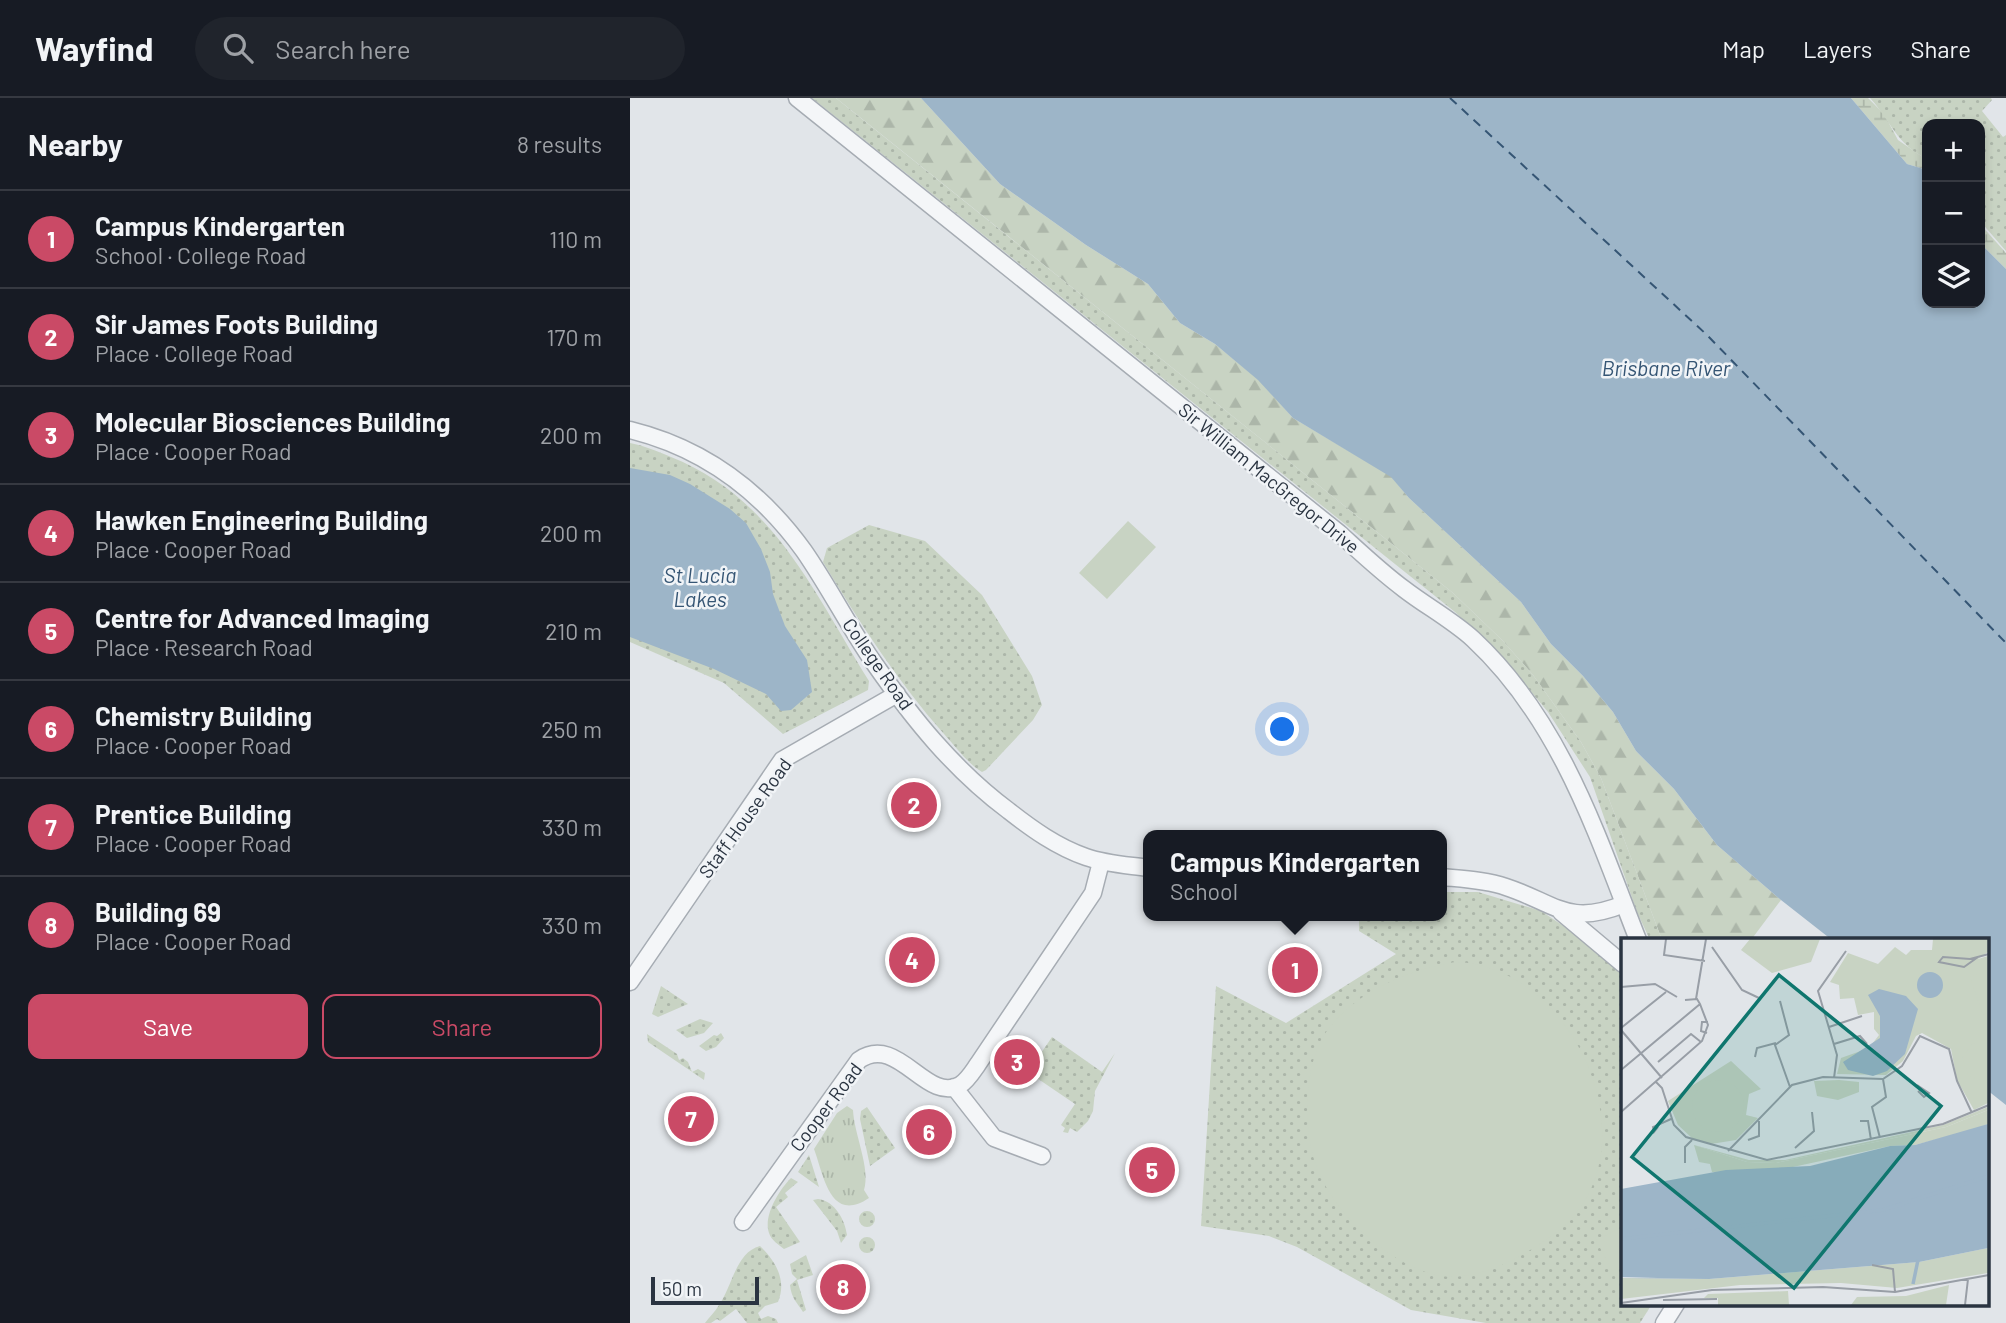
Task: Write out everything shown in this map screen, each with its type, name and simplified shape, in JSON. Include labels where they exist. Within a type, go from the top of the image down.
[{"type":"street","name":"Sir William MacGregor Drive","points":[[797,98],[1339,533],[1401,587],[1472,638],[1522,693],[1552,738],[1579,788],[1637,938]]},
{"type":"street","name":"College Road","points":[[630,430],[688,449],[720,468],[760,501],[803,551],[873,661],[935,744],[987,795],[1056,844],[1101,862],[1143,867]]},
{"type":"street","name":"Staff House Road","points":[[630,982],[782,760],[897,694]]},
{"type":"street","points":[[1042,1156],[994,1138],[954,1087],[962,1084],[978,1064],[1093,893],[1101,862]]},
{"type":"street","points":[[1447,878],[1506,887],[1561,912],[1621,962]]},
{"type":"street","points":[[1561,912],[1602,912],[1624,904]]},
{"type":"street","name":"Cooper Road","points":[[743,1222],[864,1056],[886,1054],[939,1087],[954,1087]]},
{"type":"street","points":[[1664,1323],[1675,1306]]},
{"type":"green space","points":[[812,98],[836,98],[1453,593],[1502,640],[1533,675],[1581,742],[1601,778],[1661,938],[1649,938],[1637,912],[1590,777],[1548,712],[1503,658],[1455,612]]},
{"type":"green space","points":[[836,98],[921,98],[1000,184],[1086,245],[1148,284],[1180,323],[1215,344],[1259,380],[1293,418],[1391,476],[1409,498],[1521,602],[1551,644],[1613,712],[1636,751],[1674,789],[1717,845],[1781,900],[1752,938],[1661,938],[1601,778],[1581,742],[1533,675],[1502,640],[1453,593]]},
{"type":"green space","points":[[1851,98],[1868,98],[1884,114],[1898,140],[1922,157],[1922,168],[1907,164]]},
{"type":"green space","points":[[1870,98],[1991,98],[1982,111],[2003,137],[2006,135],[2006,251],[1985,227],[1985,119],[1922,119],[1922,156],[1901,139]]},
{"type":"green space","points":[[1985,230],[2006,253],[2006,269],[1985,248]]},
{"type":"green space","name":"St Lucia Lakes","points":[[630,443],[671,457],[707,475],[738,497],[764,523],[788,551],[809,582],[869,681],[868,690],[783,734],[724,683],[630,642]]},
{"type":"green space","points":[[1128,521],[1156,547],[1107,599],[1079,573]]},
{"type":"green space","points":[[869,525],[925,541],[982,595],[1032,676],[1042,705],[1033,720],[982,772],[971,764],[910,693],[823,562],[827,548]]},
{"type":"green space","points":[[1447,892],[1478,892],[1541,911],[1607,955],[1621,972],[1621,1306],[1651,1306],[1640,1323],[1486,1323],[1411,1310],[1297,1247],[1269,1236],[1201,1226],[1216,986],[1286,1023],[1396,954],[1359,931],[1359,921],[1447,921]]},
{"type":"green space","points":[[1455,962],[1492,969],[1525,986],[1554,1012],[1577,1044],[1593,1080],[1601,1118],[1601,1156],[1584,1202],[1570,1221],[1553,1235],[1513,1260],[1483,1272],[1451,1277],[1419,1270],[1397,1259],[1367,1237],[1345,1213],[1323,1182],[1316,1166],[1308,1131],[1307,1111],[1315,1055],[1324,1035],[1336,1020],[1350,1007],[1382,986],[1418,971]]},
{"type":"green space","points":[[661,986],[688,1004],[658,1017],[652,1014]]},
{"type":"green space","points":[[700,1019],[713,1023],[704,1033],[687,1038],[676,1030]]},
{"type":"green space","points":[[721,1033],[724,1038],[716,1047],[706,1051],[699,1046],[714,1035]]},
{"type":"green space","points":[[647,1034],[677,1054],[679,1060],[683,1058],[688,1062],[692,1072],[648,1042]]},
{"type":"green space","points":[[1052,1037],[1102,1072],[1115,1053],[1095,1091],[1093,1111],[1077,1132],[1070,1128],[1068,1133],[1063,1132],[1065,1128],[1061,1125],[1075,1104],[1028,1072]]},
{"type":"green space","points":[[698,1069],[705,1073],[704,1080],[692,1072]]},
{"type":"green space","points":[[847,1106],[853,1110],[864,1162],[864,1190],[869,1198],[856,1204],[845,1205],[837,1201],[831,1193],[814,1149],[837,1113]]},
{"type":"green space","points":[[867,1107],[895,1148],[870,1166],[860,1119],[861,1111]]},
{"type":"green space","points":[[809,1155],[819,1187],[798,1172]]},
{"type":"green space","points":[[791,1178],[798,1182],[785,1193],[788,1197],[776,1207],[800,1242],[784,1249],[770,1236],[768,1219],[777,1196]]},
{"type":"green space","points":[[818,1199],[834,1207],[844,1223],[847,1235],[841,1243],[837,1231],[813,1200]]},
{"type":"green space","points":[[867,1211],[873,1213],[873,1225],[867,1227],[861,1225],[859,1219],[861,1213]]},
{"type":"green space","points":[[1621,1228],[1621,1267],[1612,1271],[1596,1240]]},
{"type":"green space","points":[[867,1237],[873,1239],[873,1251],[867,1253],[861,1251],[859,1245],[861,1239]]},
{"type":"green space","points":[[760,1246],[775,1265],[781,1286],[778,1302],[765,1306],[758,1313],[761,1319],[768,1316],[776,1319],[778,1323],[747,1323],[736,1309],[720,1321],[717,1319],[705,1323],[724,1298],[745,1255]]},
{"type":"green space","points":[[806,1255],[813,1275],[797,1280],[806,1310],[803,1312],[791,1290],[790,1285],[797,1279],[792,1274],[790,1264]]},
{"type":"water","name":"Brisbane River","points":[[921,98],[1851,98],[1907,164],[1922,168],[1922,308],[1985,308],[1985,248],[2006,269],[2006,1105],[1988,1091],[1988,938],[1829,938],[1717,845],[1674,789],[1636,751],[1613,712],[1551,644],[1521,602],[1409,498],[1391,477],[1293,418],[1258,380],[1215,344],[1180,323],[1148,284],[1086,245],[1000,184]]},
{"type":"water","name":"St Lucia Lakes","points":[[630,468],[670,475],[690,484],[730,509],[746,523],[770,572],[773,594],[785,626],[807,660],[812,692],[791,710],[781,711],[766,694],[714,669],[630,637]]},
{"type":"ferry route","points":[[1450,98],[1707,335],[2006,643]]},
{"type":"place","name":"Sir James Foots Building","points":[[914,805]]},
{"type":"place","name":"Hawken Engineering Building","points":[[912,960]]},
{"type":"place","name":"Campus Kindergarten","points":[[1295,970]]},
{"type":"place","name":"Molecular Biosciences Building","points":[[1017,1062]]},
{"type":"place","name":"Prentice Building","points":[[691,1119]]},
{"type":"place","name":"Chemistry Building","points":[[929,1132]]},
{"type":"place","name":"Centre for Advanced Imaging","points":[[1152,1170]]},
{"type":"place","name":"Building 69","points":[[843,1287]]}]
